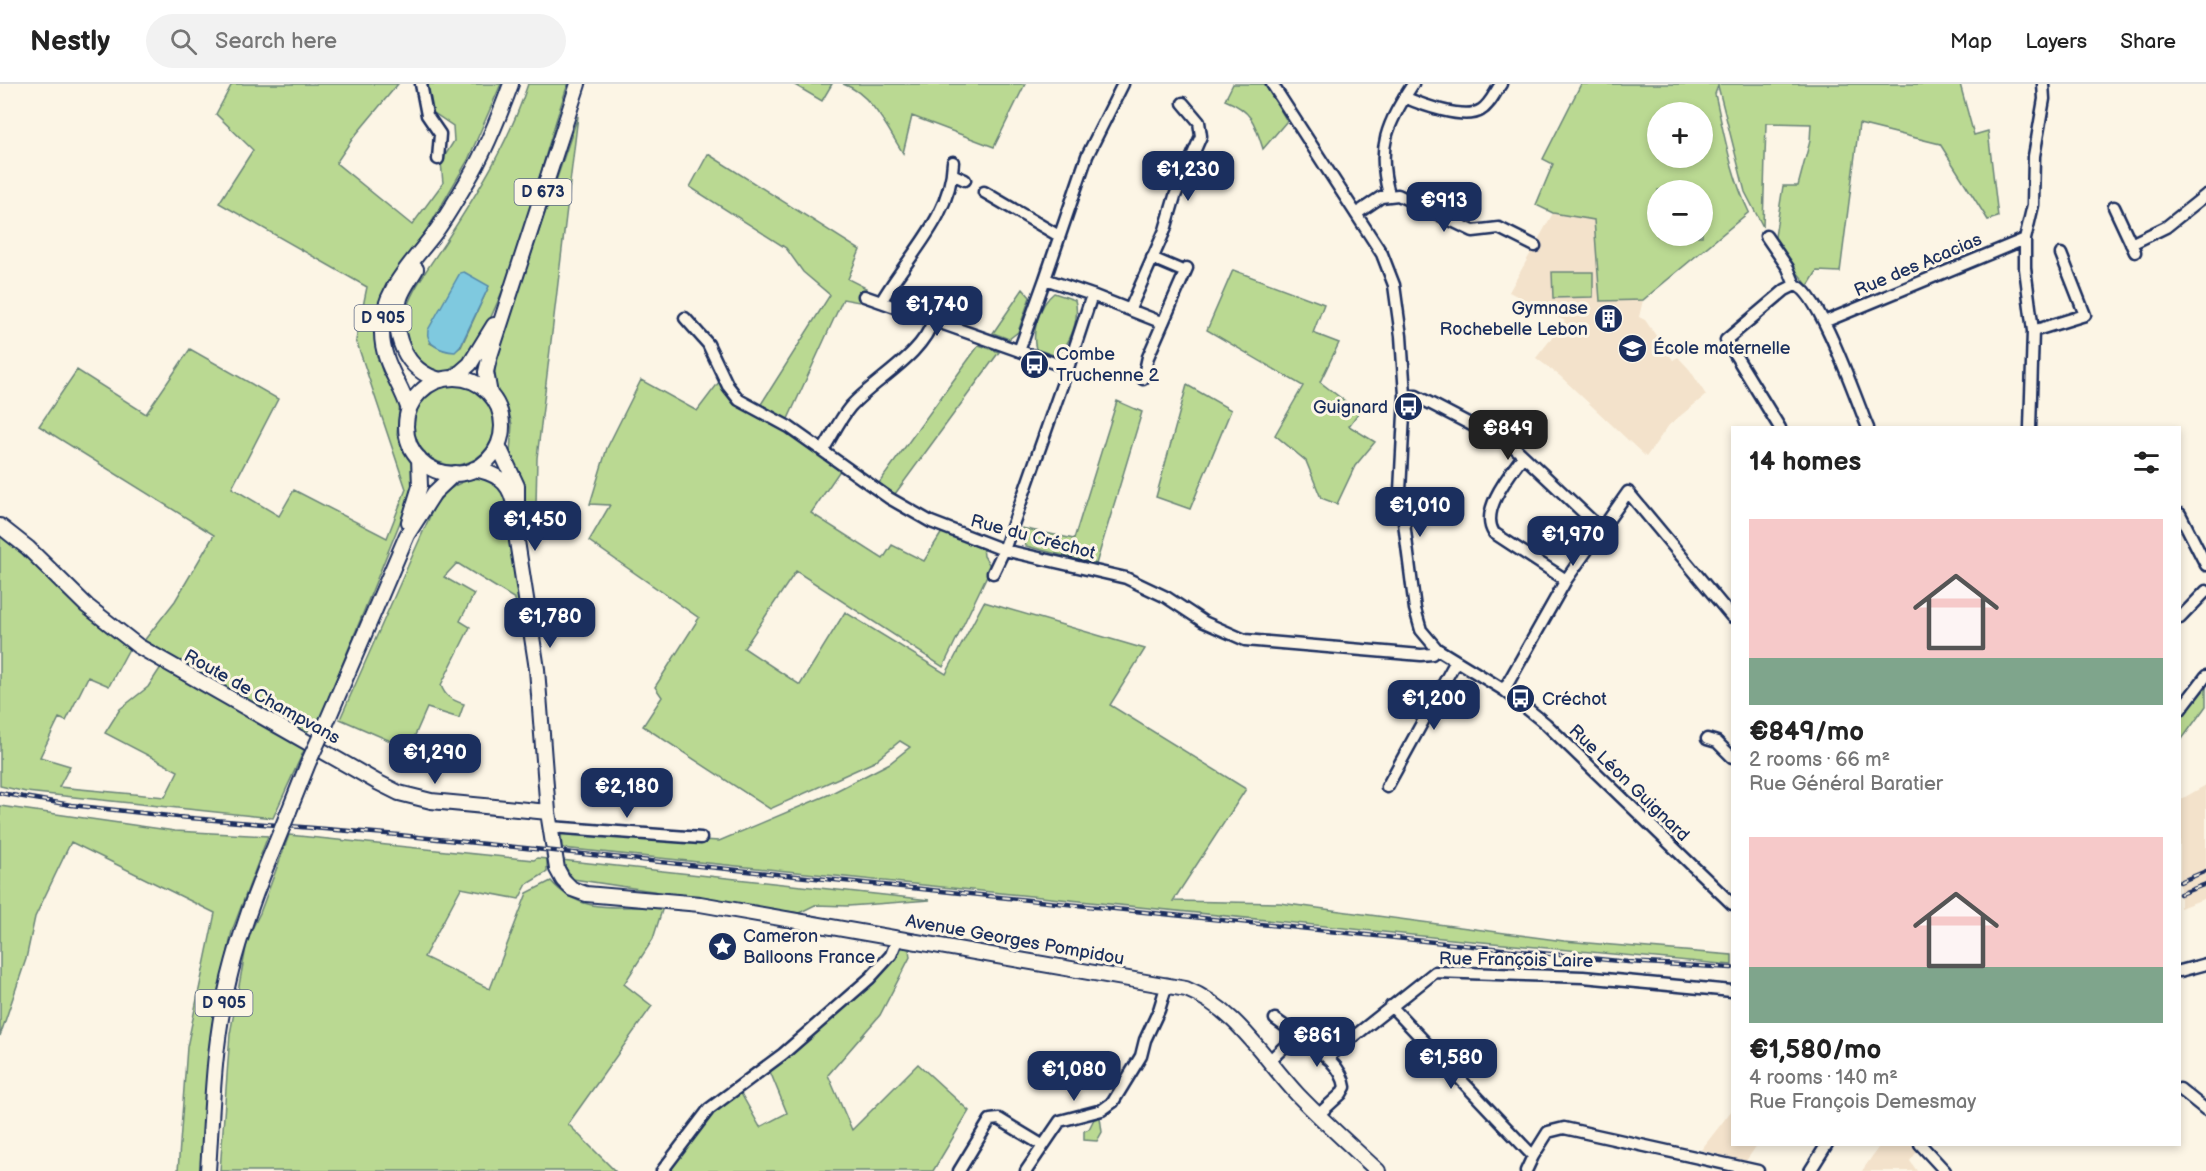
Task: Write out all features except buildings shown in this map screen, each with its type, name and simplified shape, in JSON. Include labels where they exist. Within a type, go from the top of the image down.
[{"type":"main road","name":"D 905","points":[[409,410],[388,367],[383,349],[383,315],[394,286],[433,235],[483,153],[511,84]]},
{"type":"main road","name":"D 673","points":[[490,394],[487,366],[578,84]]},
{"type":"main road","name":"D 905","points":[[433,235],[429,249],[400,297],[397,323],[401,345],[411,362],[425,374],[447,379]]},
{"type":"main road","name":"D 673","points":[[447,379],[470,364],[507,299]]},
{"type":"main road","points":[[447,379],[474,382],[490,394],[498,408],[502,423],[498,445],[490,457],[474,469],[455,473],[439,471],[419,458],[409,440],[407,420],[409,410],[419,393],[447,379]]},
{"type":"main road","points":[[498,445],[517,486],[517,541],[536,666],[550,827]]},
{"type":"main road","name":"D 905","points":[[208,1171],[217,1051],[226,993],[247,916],[309,761],[407,535],[420,486],[419,458]]},
{"type":"main road","points":[[474,469],[496,476],[506,484],[517,517]]},
{"type":"main road","name":"D 905","points":[[407,535],[434,493],[455,473]]},
{"type":"main road","name":"Route de Champvans","points":[[0,526],[28,548],[87,606],[138,646],[377,782],[399,793],[423,799],[548,812]]},
{"type":"main road","name":"Avenue Georges Pompidou","points":[[550,827],[555,862],[560,875],[568,885],[586,894],[684,901],[1167,984],[1194,992],[1223,1010],[1318,1115],[1378,1171]]},
{"type":"street","points":[[421,84],[427,115],[440,134],[438,159]]},
{"type":"street","points":[[1019,351],[1088,156],[1123,84]]},
{"type":"street","name":"Rue Léon Guignard","points":[[1272,84],[1382,254],[1394,285],[1401,336],[1405,395],[1400,491],[1417,620],[1427,639],[1437,649],[1504,690],[1546,724],[1731,903]]},
{"type":"street","points":[[1389,194],[1382,165],[1383,147],[1404,97],[1413,84]]},
{"type":"street","points":[[1404,97],[1429,107],[1473,113],[1482,110],[1501,84]]},
{"type":"street","points":[[2030,426],[2032,331],[2025,268],[2025,239],[2033,205],[2034,156],[2044,99],[2043,84]]},
{"type":"street","points":[[1130,309],[1201,136],[1199,122],[1183,104]]},
{"type":"street","points":[[881,302],[893,280],[935,223],[944,204],[953,162]]},
{"type":"street","points":[[952,174],[965,180]]},
{"type":"street","points":[[984,192],[1059,236]]},
{"type":"street","points":[[1356,214],[1389,194],[1398,195],[1473,231],[1499,228],[1535,246]]},
{"type":"street","points":[[2114,207],[2133,248],[2166,227],[2206,195]]},
{"type":"street","points":[[1766,236],[1788,268],[1795,285],[1806,290],[1824,322],[1867,426]]},
{"type":"street","name":"Rue des Acacias","points":[[1824,322],[2025,239]]},
{"type":"street","points":[[2032,331],[2085,315],[2061,254]]},
{"type":"street","points":[[1143,379],[1148,357],[1186,270],[1152,258]]},
{"type":"street","points":[[1045,279],[1163,323]]},
{"type":"street","points":[[1779,426],[1726,340],[1785,290],[1795,285]]},
{"type":"street","points":[[993,573],[1004,550],[1092,295]]},
{"type":"street","points":[[864,296],[1068,368]]},
{"type":"street","name":"Rue du Créchot","points":[[685,318],[708,344],[728,386],[739,400],[789,427],[889,498],[931,522],[1004,550],[1126,578],[1166,597],[1204,622],[1251,642],[1321,645],[1421,656],[1432,654],[1437,649]]},
{"type":"street","points":[[823,450],[850,407],[900,363],[927,333],[933,320]]},
{"type":"street","points":[[1405,395],[1426,401],[1514,447],[1602,530]]},
{"type":"street","points":[[1523,456],[1489,514],[1489,526],[1494,534],[1566,580]]},
{"type":"street","points":[[1504,690],[1566,580],[1628,492],[1731,616]]},
{"type":"street","points":[[2181,516],[2206,565]]},
{"type":"street","points":[[2181,617],[2206,591]]},
{"type":"street","points":[[1387,787],[1456,661]]},
{"type":"street","points":[[2181,710],[2206,676]]},
{"type":"street","points":[[1707,739],[1717,742],[1731,756]]},
{"type":"street","points":[[550,827],[701,838]]},
{"type":"street","points":[[1724,896],[1731,887]]},
{"type":"street","points":[[662,1171],[709,1109],[783,1054],[865,983],[888,959],[898,938]]},
{"type":"street","points":[[2181,971],[2206,964]]},
{"type":"street","name":"Rue François Laire","points":[[1327,1058],[1435,972],[1583,977],[1731,991]]},
{"type":"street","points":[[1026,1171],[1060,1121],[1102,1110],[1113,1102],[1141,1056],[1167,984]]},
{"type":"street","points":[[1391,1006],[1533,1156]]},
{"type":"street","points":[[1275,1019],[1327,1058],[1342,1077],[1345,1087],[1341,1094],[1318,1115]]},
{"type":"street","points":[[1269,1061],[1297,1035]]},
{"type":"street","points":[[2181,1090],[2206,1110]]},
{"type":"street","points":[[959,1171],[990,1120],[999,1119],[1042,1145]]},
{"type":"street","points":[[1526,1171],[1548,1132],[1564,1128],[1758,1171]]},
{"type":"street","points":[[1810,1171],[1826,1146]]},
{"type":"street","points":[[1922,1146],[1945,1171]]},
{"type":"shaded area","points":[[1553,213],[1594,220],[1600,301],[1643,300],[1639,317],[1645,320],[1673,360],[1678,357],[1690,370],[1706,395],[1669,425],[1646,457],[1560,376],[1536,358],[1565,321],[1509,292]]},
{"type":"shaded area","points":[[2206,785],[2206,898],[2181,908],[2181,799]]},
{"type":"shaded area","points":[[1731,1111],[1731,1146],[1756,1146],[1746,1161],[1701,1150]]},
{"type":"shaded area","points":[[1879,1146],[1916,1146],[1919,1149],[1910,1161],[1917,1171],[1862,1171]]},
{"type":"green space","points":[[232,84],[398,84],[353,138],[336,163],[412,225],[443,183],[441,162],[454,141],[453,126],[431,111],[426,84],[501,84],[468,160],[433,220],[383,294],[376,312],[378,356],[382,371],[400,401],[397,434],[414,467],[416,483],[318,724],[312,722],[307,733],[143,642],[175,601],[214,535],[39,426],[77,370],[146,414],[190,349],[278,399],[232,488],[279,516],[294,490],[387,538],[406,489],[356,340],[367,287],[219,203],[253,150],[216,114]]},
{"type":"green space","points":[[528,84],[568,84],[523,233],[502,291],[479,337],[460,365],[453,366],[447,374],[426,364],[411,349],[405,329],[408,305],[420,281],[483,182]],"holes":[[[489,286],[461,347],[449,351],[430,343]]]},
{"type":"green space","points":[[793,84],[832,84],[822,101]]},
{"type":"green space","points":[[843,84],[1025,84],[994,147],[912,116],[903,153],[871,104],[862,95]]},
{"type":"green space","points":[[1233,84],[1265,84],[1287,121],[1263,149],[1247,113],[1225,100]]},
{"type":"green space","points":[[1581,84],[1960,84],[1974,135],[1988,131],[1998,217],[1988,220],[1940,144],[1859,124],[1840,272],[1817,271],[1808,286],[1774,243],[1783,186],[1798,186],[1810,141],[1811,124],[1766,123],[1763,227],[1745,192],[1718,86],[1715,94],[1729,154],[1737,184],[1749,212],[1713,242],[1713,180],[1647,180],[1647,246],[1708,246],[1643,300],[1600,301],[1594,220],[1553,213],[1536,205],[1553,164],[1543,159]]},
{"type":"green space","points":[[578,116],[537,458],[536,504],[524,504],[525,486],[510,453],[512,424],[508,409],[497,391],[494,364]]},
{"type":"green space","points":[[708,154],[860,250],[848,279],[866,288],[859,302],[843,299],[787,421],[758,409],[830,295],[803,272],[786,248],[690,187]]},
{"type":"green space","points":[[1233,270],[1324,304],[1313,333],[1339,343],[1320,382],[1359,412],[1349,426],[1375,442],[1355,466],[1337,504],[1321,498],[1306,461],[1275,435],[1303,386],[1207,330]]},
{"type":"green space","points":[[1552,272],[1593,272],[1593,297],[1553,298]]},
{"type":"green space","points":[[1023,289],[1030,297],[1018,332],[1009,339],[993,333]]},
{"type":"green space","points":[[1054,293],[1075,300],[1076,307],[1075,322],[1070,338],[1056,356],[1036,349],[1035,342],[1038,318]]},
{"type":"green space","points":[[979,345],[999,352],[895,494],[879,483]]},
{"type":"green space","points":[[722,378],[727,387],[841,469],[811,513],[883,559],[892,545],[924,561],[942,532],[983,547],[984,556],[991,567],[943,667],[796,571],[744,648],[800,685],[845,612],[946,674],[984,602],[1145,649],[1110,705],[1246,789],[1173,901],[1280,903],[1564,941],[1731,955],[1731,965],[1461,940],[562,848],[561,831],[719,841],[830,794],[890,763],[910,747],[900,741],[874,762],[770,809],[643,726],[662,697],[655,687],[699,618],[589,541],[610,505],[590,504],[607,448],[641,380],[697,411]]},
{"type":"green space","points":[[454,385],[469,388],[482,397],[491,410],[494,425],[491,440],[482,453],[469,462],[454,465],[439,462],[426,453],[417,440],[414,425],[417,410],[426,397],[439,388]]},
{"type":"green space","points":[[1187,385],[1231,410],[1190,509],[1156,497]]},
{"type":"green space","points":[[1117,401],[1142,412],[1096,564],[1026,546],[1019,533],[1022,528],[1074,539]]},
{"type":"green space","points":[[484,478],[500,486],[510,505],[523,612],[517,611],[515,599],[457,563],[444,577],[474,594],[460,621],[470,627],[441,685],[450,698],[464,704],[459,718],[427,708],[409,749],[340,719],[434,507],[455,486],[468,480]]},
{"type":"green space","points":[[0,532],[130,647],[109,686],[88,677],[66,721],[59,718],[40,757],[70,766],[59,787],[165,797],[178,771],[105,733],[120,709],[148,687],[161,667],[305,748],[273,818],[26,792],[0,786]]},
{"type":"green space","points":[[2206,687],[2206,706],[2181,741],[2181,717]]},
{"type":"green space","points":[[0,806],[175,831],[268,836],[232,931],[216,1010],[202,1171],[178,1171],[187,1047],[215,913],[71,842],[35,917],[26,959],[0,1036]]},
{"type":"green space","points":[[289,835],[534,860],[547,859],[547,872],[527,884],[519,899],[461,888],[424,957],[490,989],[527,893],[551,881],[575,900],[588,904],[617,907],[663,907],[653,939],[624,984],[652,1006],[568,1124],[615,1171],[220,1171],[230,1034],[248,937],[260,913]]},
{"type":"green space","points":[[561,860],[930,900],[848,906],[815,905],[799,913],[573,879]]},
{"type":"green space","points":[[902,947],[909,949],[910,957],[880,1015],[828,1075],[852,1130],[918,1064],[969,1111],[933,1171],[665,1171],[710,1114],[739,1090],[760,1127],[787,1113],[769,1069]]},
{"type":"green space","points":[[1100,1117],[1102,1132],[1097,1141],[1084,1140],[1084,1131],[1089,1129],[1094,1119]]},
{"type":"water","points":[[464,272],[489,286],[460,347],[455,352],[440,349],[429,340],[428,330],[460,273]]},
{"type":"railway","points":[[0,793],[71,805],[178,817],[399,835],[1628,962],[1731,968]]},
{"type":"railway","points":[[2181,882],[2206,871]]},
{"type":"railway","points":[[2181,894],[2206,884]]},
{"type":"place","name":"Gymnase Rochebelle Lebon","points":[[1609,318]]},
{"type":"place","name":"École maternelle","points":[[1632,348]]},
{"type":"place","name":"Combe Truchenne 2","points":[[1035,364]]},
{"type":"place","name":"Guignard","points":[[1409,407]]},
{"type":"place","name":"Créchot","points":[[1521,699]]},
{"type":"place","name":"Cameron Balloons France","points":[[722,946]]}]
